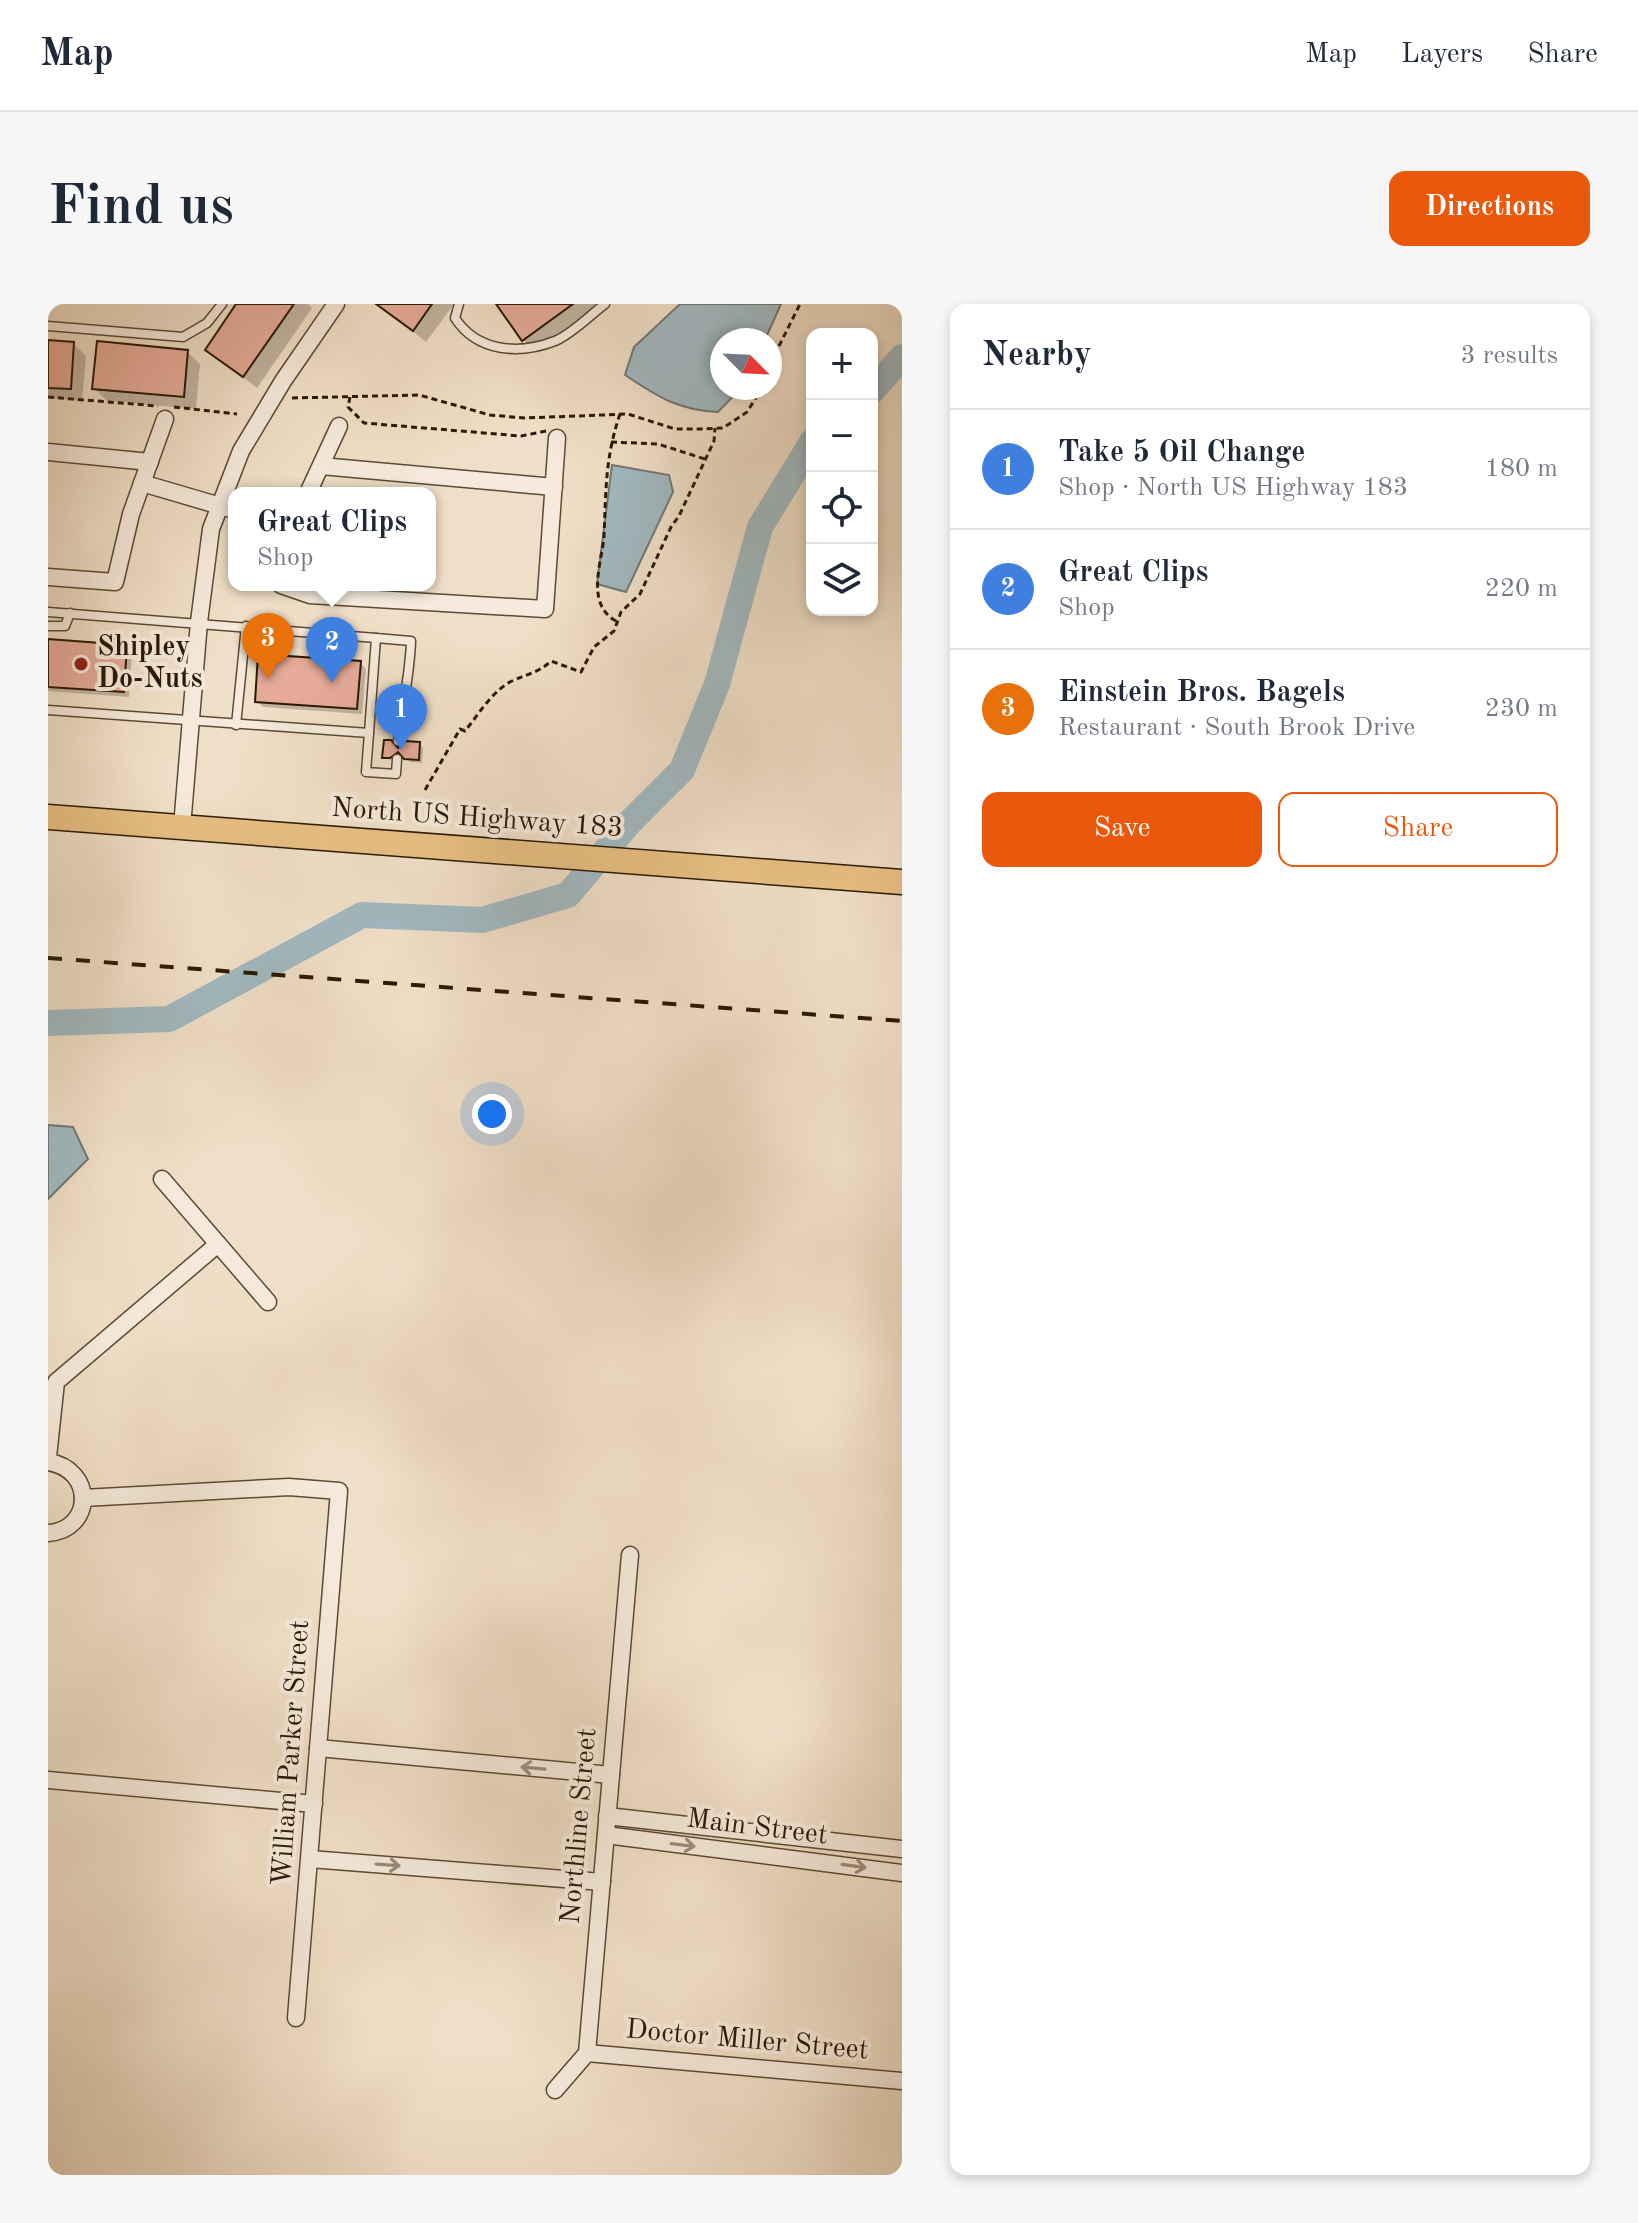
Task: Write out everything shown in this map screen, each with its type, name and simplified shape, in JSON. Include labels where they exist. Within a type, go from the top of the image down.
[{"type":"main road","name":"North US Highway 183","points":[[48,817],[902,882]]},
{"type":"street","points":[[232,487],[241,451],[283,381],[336,304]]},
{"type":"street","points":[[48,577],[115,582],[142,483],[165,419]]},
{"type":"street","points":[[311,487],[339,426]]},
{"type":"street","points":[[298,591],[310,595],[545,609],[557,431]]},
{"type":"street","points":[[48,452],[150,462]]},
{"type":"street","points":[[321,466],[554,487]]},
{"type":"street","points":[[142,483],[226,508],[211,529],[199,622],[182,827]]},
{"type":"street","points":[[162,1179],[268,1302]]},
{"type":"street","points":[[48,1533],[65,1528],[75,1520],[83,1498],[82,1486],[69,1468],[48,1460],[56,1382],[218,1244]]},
{"type":"street","name":"William Parker Street","points":[[83,1498],[289,1487],[339,1491],[296,2018]]},
{"type":"street","name":"Northline Street","points":[[587,2053],[630,1555]]},
{"type":"street","points":[[318,1748],[611,1775]]},
{"type":"street","points":[[48,1780],[314,1804]]},
{"type":"street","name":"Main Street","points":[[607,1816],[902,1849]]},
{"type":"street","name":"Main Street","points":[[606,1835],[902,1873]]},
{"type":"street","points":[[310,1859],[602,1882]]},
{"type":"street","points":[[555,2090],[587,2053]]},
{"type":"street","name":"Doctor Miller Street","points":[[587,2053],[902,2081]]},
{"type":"lane","points":[[48,326],[183,337],[207,323],[222,304]]},
{"type":"lane","points":[[459,304],[455,318],[465,333],[512,351],[557,341],[605,304]]},
{"type":"lane","points":[[48,612],[411,641],[409,687],[402,706],[398,741]]},
{"type":"lane","points":[[48,626],[65,626],[70,613]]},
{"type":"lane","points":[[236,725],[246,626]]},
{"type":"lane","points":[[376,638],[366,772],[396,774],[397,759]]},
{"type":"lane","points":[[48,710],[369,733]]},
{"type":"path","points":[[782,340],[800,304]]},
{"type":"path","points":[[292,398],[419,395],[490,415],[558,417],[620,413],[675,429],[723,428],[747,412],[754,400]]},
{"type":"path","points":[[351,396],[348,407],[364,423],[521,436],[557,431],[558,417]]},
{"type":"path","points":[[48,397],[237,414]]},
{"type":"path","points":[[616,621],[602,607],[596,574],[603,545],[606,468],[620,413]]},
{"type":"path","points":[[425,790],[460,729],[465,731],[498,690],[514,679],[532,676],[551,661],[581,672],[594,647],[614,631],[616,621],[640,594],[706,460],[714,441],[715,428]]},
{"type":"path","points":[[611,442],[658,444],[706,460]]},
{"type":"water","points":[[680,304],[781,304],[770,328],[710,328],[710,400],[730,400],[718,412],[669,401],[625,375],[634,347]]},
{"type":"water","points":[[612,465],[669,475],[673,492],[626,592],[597,584]]},
{"type":"water","points":[[48,1125],[73,1127],[88,1159],[48,1199]]},
{"type":"building","points":[[236,304],[294,304],[243,377],[205,350]]},
{"type":"building","points":[[376,304],[432,304],[413,331]]},
{"type":"building","points":[[496,304],[573,304],[522,341]]},
{"type":"building","points":[[48,340],[74,342],[71,389],[48,388]]},
{"type":"building","points":[[97,341],[188,350],[184,397],[92,389]]},
{"type":"building","points":[[48,639],[127,645],[124,692],[48,687]]},
{"type":"building","points":[[258,654],[361,661],[357,709],[255,702]]},
{"type":"building","points":[[384,740],[391,740],[398,748],[405,741],[420,742],[419,760],[404,759],[398,752],[390,758],[382,758]]},
{"type":"waterway","points":[[878,384],[902,357]]},
{"type":"waterway","points":[[48,1023],[169,1019],[362,915],[482,920],[568,895],[629,823],[682,770],[717,684],[760,527],[806,452]]},
{"type":"railway","points":[[48,958],[902,1021]]},
{"type":"place","name":"Shipley Do-Nuts","points":[[81,664]]},
{"type":"place","name":"Einstein Bros. Bagels","points":[[268,679]]},
{"type":"place","name":"Great Clips","points":[[332,683]]},
{"type":"place","name":"Take 5 Oil Change","points":[[401,750]]}]
